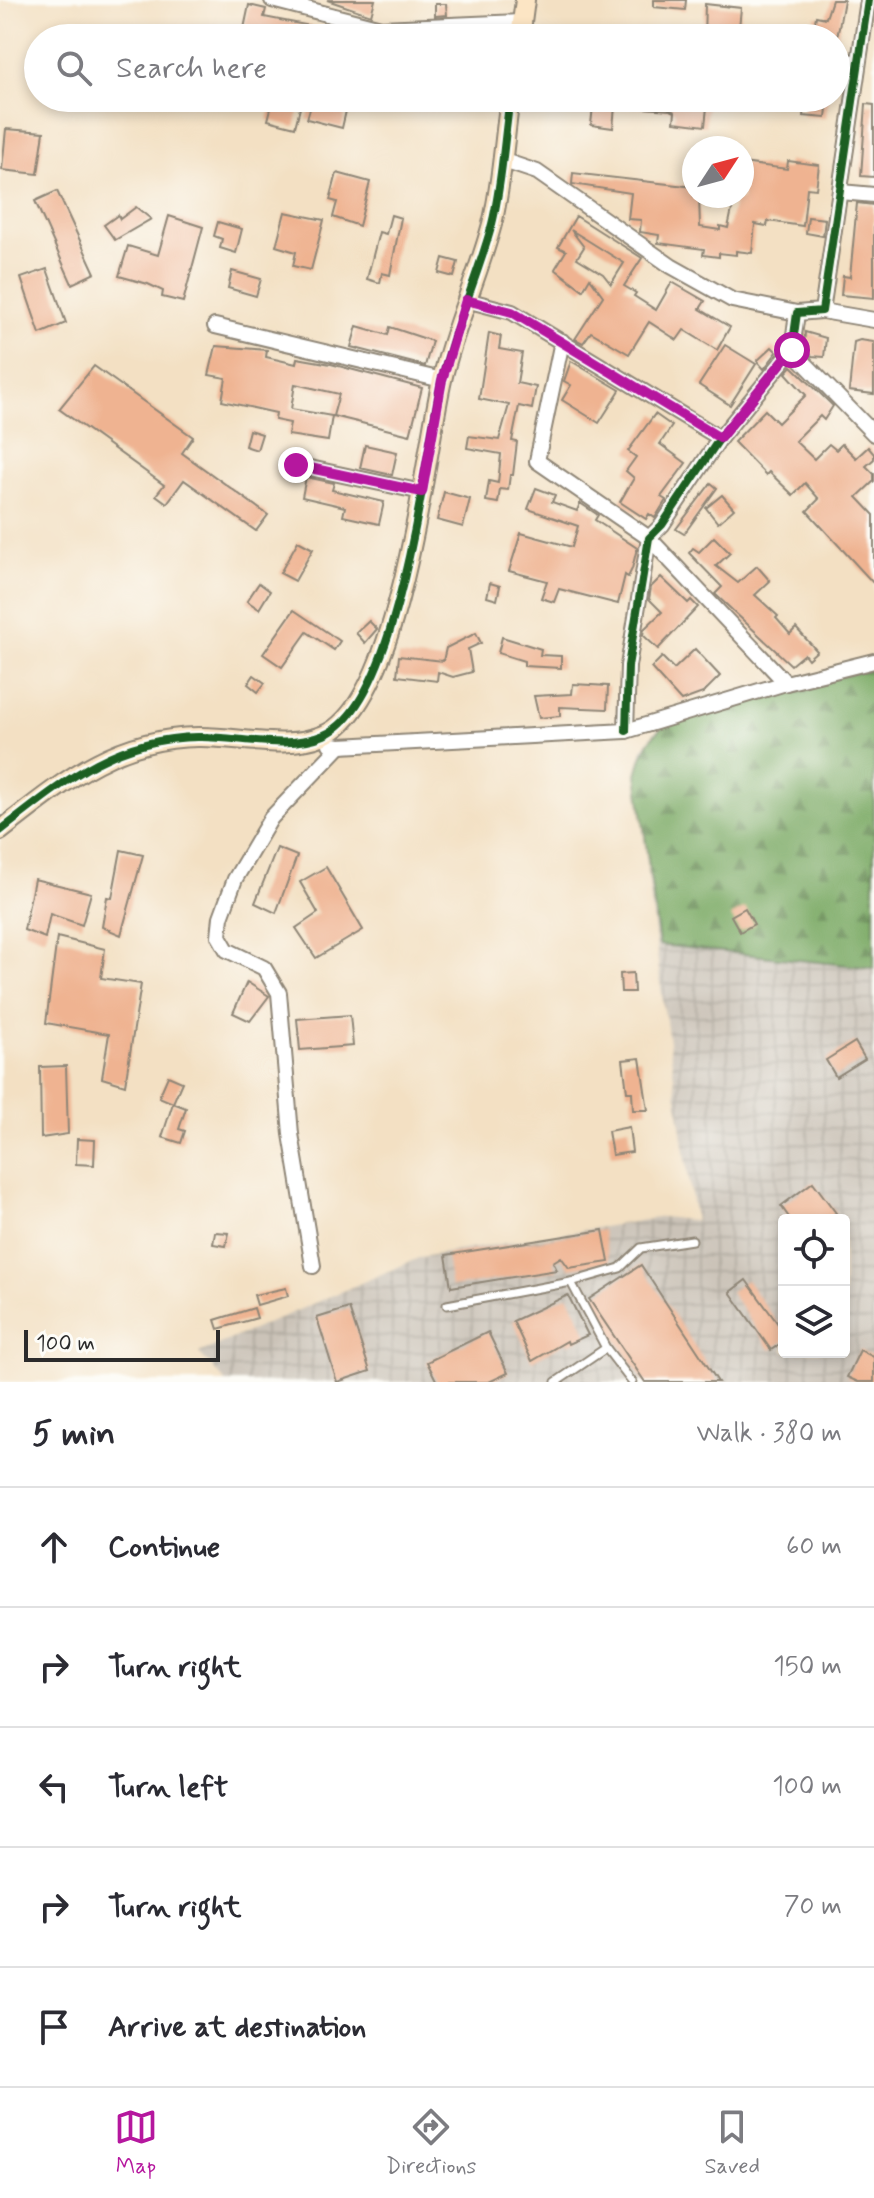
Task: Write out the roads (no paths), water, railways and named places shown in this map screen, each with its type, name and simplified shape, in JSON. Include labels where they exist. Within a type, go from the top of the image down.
[{"type":"street","points":[[272,0],[365,24]]},
{"type":"street","points":[[522,24],[525,0]]},
{"type":"street","points":[[822,311],[868,0]]},
{"type":"street","points":[[850,62],[858,62]]},
{"type":"street","points":[[315,739],[343,722],[361,697],[387,638],[402,588],[442,380],[492,223],[508,112]]},
{"type":"street","points":[[501,160],[537,172],[671,266],[732,300],[797,313],[822,311],[874,320]]},
{"type":"street","points":[[841,192],[874,195]]},
{"type":"street","points":[[466,300],[512,312],[720,438]]},
{"type":"street","points":[[626,731],[628,666],[649,538],[662,525],[720,438],[792,350],[797,313]]},
{"type":"street","points":[[215,326],[442,380]]},
{"type":"street","points":[[562,341],[537,461],[649,538],[786,683]]},
{"type":"street","points":[[792,350],[874,434]]},
{"type":"street","points":[[296,465],[422,492]]},
{"type":"street","points":[[0,831],[83,768],[135,744],[197,737],[315,739],[340,746],[626,731],[786,683],[874,661]]},
{"type":"street","points":[[313,1266],[291,1134],[279,993],[264,968],[227,950],[219,936],[221,917],[235,879],[271,818],[340,746]]},
{"type":"lane","points":[[447,1305],[571,1282],[620,1268],[641,1248],[692,1240]]},
{"type":"lane","points":[[571,1282],[606,1348],[632,1382]]},
{"type":"lane","points":[[556,1382],[606,1348]]}]
